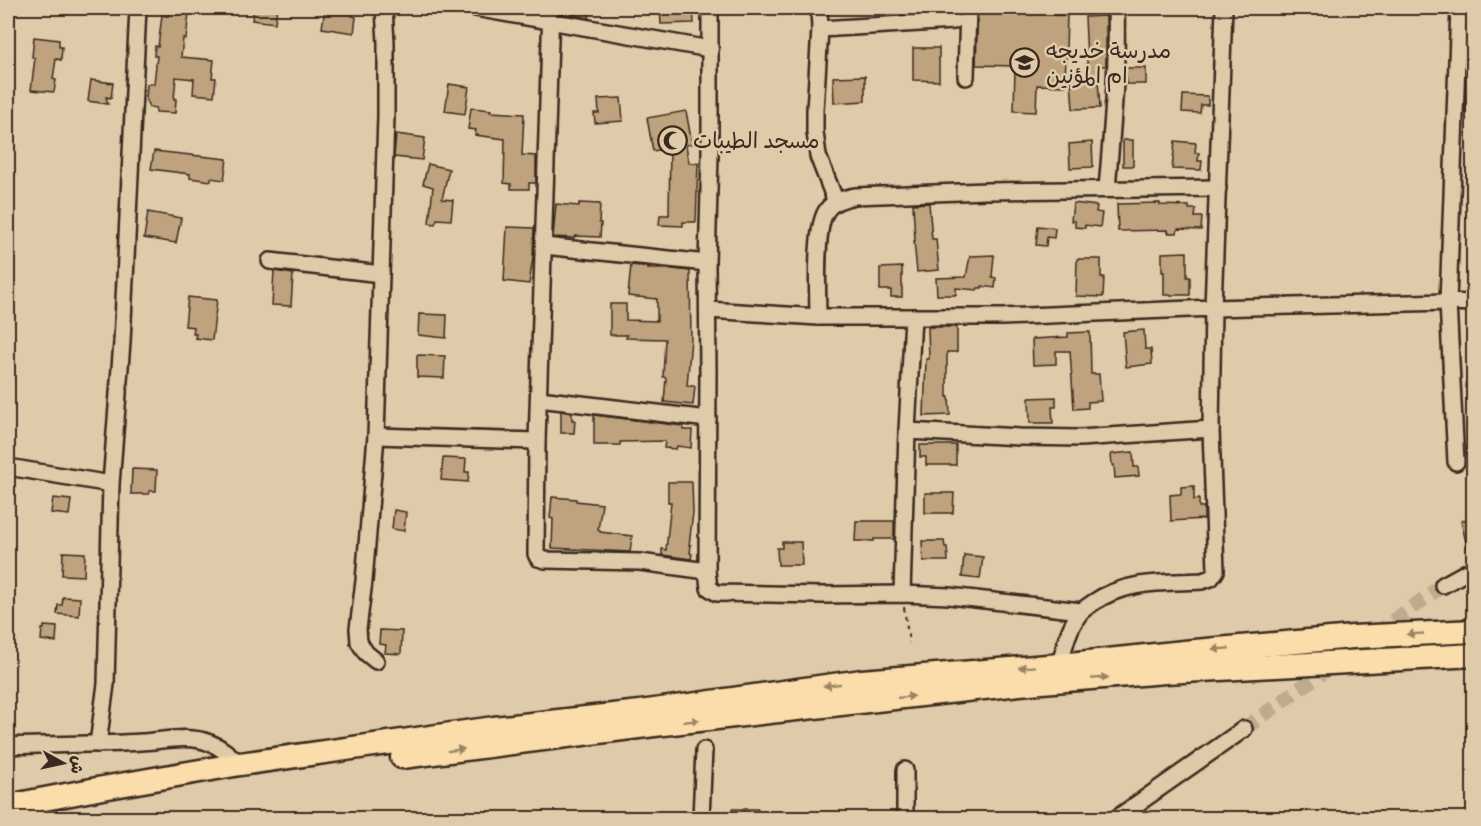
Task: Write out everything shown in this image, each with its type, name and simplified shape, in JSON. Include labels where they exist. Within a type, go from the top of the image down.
[{"type":"highway","points":[[8,806],[240,764],[862,681],[1353,637],[1473,631]]},
{"type":"highway","points":[[25,819],[267,773],[654,725],[1029,683],[1165,672],[1473,655]]},
{"type":"street","points":[[98,744],[105,684],[111,484],[122,342],[138,8]]},
{"type":"street","points":[[376,660],[366,653],[359,642],[358,629],[376,436],[386,116],[384,8]]},
{"type":"street","points":[[475,8],[551,14],[710,49]]},
{"type":"street","points":[[710,8],[707,263],[707,571],[709,588],[717,594],[949,596],[1081,611]]},
{"type":"street","points":[[819,8],[820,28],[814,132],[818,156],[836,202]]},
{"type":"street","points":[[966,77],[968,8]]},
{"type":"street","points":[[1107,189],[1115,89],[1116,8]]},
{"type":"street","points":[[1060,665],[1069,635],[1081,611],[1101,598],[1126,587],[1208,580],[1214,575],[1216,567],[1211,429],[1224,8]]},
{"type":"street","points":[[1456,462],[1448,302],[1464,9]]},
{"type":"street","points":[[551,14],[537,441],[536,554],[538,558],[545,560],[640,562],[707,571]]},
{"type":"street","points":[[820,28],[954,21]]},
{"type":"street","points":[[818,316],[820,225],[828,208],[836,202],[855,196],[1218,188]]},
{"type":"street","points":[[544,246],[707,263]]},
{"type":"street","points":[[270,261],[381,274]]},
{"type":"street","points":[[708,310],[818,316],[1050,316],[1213,308],[1473,303]]},
{"type":"street","points":[[902,594],[913,317]]},
{"type":"street","points":[[539,399],[708,418]]},
{"type":"street","points":[[907,431],[1080,438],[1211,429]]},
{"type":"street","points":[[376,436],[537,441]]},
{"type":"street","points":[[8,467],[111,484]]},
{"type":"street","points":[[1443,585],[1473,568]]},
{"type":"street","points":[[1117,819],[1244,729]]},
{"type":"street","points":[[8,746],[191,739],[210,742],[240,764]]},
{"type":"street","points":[[700,819],[704,750]]},
{"type":"street","points":[[905,770],[905,819]]},
{"type":"path","points":[[902,594],[909,643]]},
{"type":"building","points":[[254,8],[277,8],[275,23],[252,20]]},
{"type":"building","points":[[325,8],[353,10],[352,16],[356,17],[354,33],[322,28]]},
{"type":"building","points":[[565,8],[590,8],[589,18],[575,15]]},
{"type":"building","points":[[660,8],[693,8],[694,23],[661,24]]},
{"type":"building","points":[[978,8],[1055,8],[1054,15],[1067,15],[1065,86],[1037,85],[1036,112],[1014,111],[1015,66],[976,65]]},
{"type":"building","points":[[168,11],[189,13],[181,57],[214,60],[212,78],[216,78],[214,96],[193,94],[194,79],[176,77],[175,113],[156,112],[156,108],[149,107],[146,100],[147,84],[154,84],[157,56],[154,56],[155,46],[158,47],[162,15],[168,16]]},
{"type":"building","points":[[1106,16],[1106,66],[1097,66],[1100,108],[1073,109],[1071,81],[1088,81],[1085,17]]},
{"type":"building","points":[[34,37],[59,40],[59,47],[62,47],[61,60],[56,59],[54,92],[31,90],[35,58],[32,57]]},
{"type":"building","points":[[913,48],[939,48],[939,81],[913,80]]},
{"type":"building","points":[[1126,68],[1146,68],[1146,84],[1126,84]]},
{"type":"building","points":[[865,76],[865,101],[834,103],[833,77]]},
{"type":"building","points":[[1466,76],[1473,76],[1473,113],[1465,113]]},
{"type":"building","points":[[91,80],[113,83],[111,98],[106,97],[108,104],[88,101]]},
{"type":"building","points":[[449,84],[469,87],[465,114],[445,111]]},
{"type":"building","points":[[1183,95],[1208,96],[1208,105],[1201,105],[1200,113],[1182,112]]},
{"type":"building","points":[[621,98],[623,121],[595,123],[594,113],[599,113],[598,99]]},
{"type":"building","points":[[471,108],[491,110],[490,112],[524,114],[522,155],[536,156],[536,183],[529,183],[529,189],[511,189],[511,184],[504,183],[505,139],[475,135],[476,130],[468,129]]},
{"type":"building","points":[[686,111],[692,144],[686,145],[689,163],[698,163],[696,222],[683,222],[683,226],[659,225],[660,215],[669,215],[670,148],[653,151],[647,118]]},
{"type":"building","points":[[396,134],[425,138],[422,160],[394,157]]},
{"type":"building","points":[[1123,140],[1133,140],[1133,166],[1123,166]]},
{"type":"building","points":[[1175,141],[1196,143],[1195,153],[1199,153],[1198,161],[1202,161],[1201,170],[1172,169]]},
{"type":"building","points":[[1092,142],[1093,167],[1070,168],[1069,144]]},
{"type":"building","points":[[154,151],[227,159],[224,180],[190,178],[190,174],[151,169]]},
{"type":"building","points":[[428,164],[449,169],[442,199],[453,200],[451,220],[437,219],[435,224],[429,223],[433,187],[423,184]]},
{"type":"building","points":[[579,203],[600,204],[600,237],[553,237],[556,204],[579,206]]},
{"type":"building","points":[[929,203],[932,239],[936,239],[939,270],[917,272],[913,204]]},
{"type":"building","points":[[1073,203],[1097,206],[1096,212],[1102,213],[1100,227],[1085,225],[1085,228],[1075,227],[1075,221],[1071,221]]},
{"type":"building","points":[[1160,203],[1160,205],[1189,206],[1189,209],[1196,209],[1195,217],[1202,217],[1201,230],[1178,229],[1177,233],[1168,233],[1168,230],[1118,231],[1117,204]]},
{"type":"building","points":[[148,212],[181,218],[176,243],[144,238]]},
{"type":"building","points":[[1038,226],[1055,228],[1054,238],[1047,237],[1046,246],[1036,245]]},
{"type":"building","points":[[507,227],[534,228],[529,284],[504,281]]},
{"type":"building","points":[[1187,252],[1190,295],[1164,295],[1162,253]]},
{"type":"building","points":[[994,255],[992,277],[996,278],[995,288],[982,286],[977,290],[956,288],[956,295],[937,295],[936,278],[966,277],[970,256]]},
{"type":"building","points":[[1077,259],[1101,259],[1101,277],[1104,277],[1103,297],[1076,296]]},
{"type":"building","points":[[631,265],[649,267],[648,269],[690,271],[691,339],[687,386],[695,386],[693,405],[664,402],[665,339],[626,338],[627,335],[610,335],[610,304],[626,304],[626,320],[657,321],[657,299],[628,296]]},
{"type":"building","points":[[902,267],[902,297],[891,297],[891,290],[880,290],[880,268]]},
{"type":"building","points":[[274,271],[293,274],[291,306],[272,305]]},
{"type":"building","points":[[188,297],[217,300],[212,340],[195,338],[194,327],[185,326]]},
{"type":"building","points":[[419,314],[447,315],[446,338],[418,335]]},
{"type":"building","points":[[928,327],[957,327],[957,352],[947,352],[947,397],[949,397],[950,415],[924,416],[926,359],[929,359]]},
{"type":"building","points":[[1144,330],[1145,349],[1151,349],[1152,364],[1126,367],[1123,332]]},
{"type":"building","points":[[1090,332],[1091,374],[1099,374],[1101,401],[1088,402],[1088,408],[1074,409],[1070,351],[1056,351],[1056,364],[1033,365],[1032,339],[1068,337],[1068,333]]},
{"type":"building","points":[[417,355],[445,356],[444,378],[417,377]]},
{"type":"building","points":[[1056,397],[1056,407],[1052,407],[1053,423],[1030,423],[1029,398]]},
{"type":"building","points":[[561,411],[572,413],[572,420],[575,420],[574,433],[561,433]]},
{"type":"building","points":[[594,415],[683,426],[683,430],[692,430],[691,448],[677,446],[676,449],[664,448],[665,441],[594,445]]},
{"type":"building","points":[[920,445],[956,445],[956,465],[926,465],[926,457],[920,457]]},
{"type":"building","points":[[1133,452],[1134,467],[1138,467],[1139,476],[1115,478],[1111,454]]},
{"type":"building","points":[[443,458],[466,459],[465,472],[469,472],[468,482],[441,480]]},
{"type":"building","points":[[132,469],[157,470],[156,491],[149,491],[149,494],[131,494]]},
{"type":"building","points":[[668,482],[692,482],[693,513],[689,545],[691,545],[691,559],[662,555],[662,549],[666,550],[671,502],[668,502]]},
{"type":"building","points":[[1194,486],[1194,500],[1199,499],[1199,507],[1204,507],[1204,519],[1171,521],[1170,495],[1181,494],[1181,487]]},
{"type":"building","points":[[925,493],[954,493],[953,513],[925,513]]},
{"type":"building","points":[[552,497],[602,504],[598,530],[632,536],[630,552],[552,548],[553,519],[550,518]]},
{"type":"building","points":[[53,498],[71,500],[69,515],[51,513]]},
{"type":"building","points":[[394,510],[406,512],[404,531],[392,529]]},
{"type":"building","points":[[1472,518],[1473,558],[1470,559],[1461,521]]},
{"type":"building","points":[[856,521],[894,521],[894,539],[855,541]]},
{"type":"building","points":[[922,541],[944,541],[948,561],[923,561]]},
{"type":"building","points":[[782,542],[801,542],[802,565],[778,565],[777,548],[782,548]]},
{"type":"building","points":[[63,552],[85,553],[84,576],[62,575]]},
{"type":"building","points":[[964,555],[983,557],[980,579],[962,577]]},
{"type":"building","points":[[63,597],[80,598],[79,616],[57,614],[58,605],[62,605]]},
{"type":"building","points":[[44,626],[57,627],[56,642],[41,640]]},
{"type":"building","points":[[380,630],[402,631],[401,654],[385,653],[386,645],[379,644]]},
{"type":"building","points":[[732,809],[758,809],[758,819],[732,819]]},
{"type":"tunnel","points":[[1244,729],[1443,585]]},
{"type":"place","name":"مدرسة خديجه ام المؤنين","points":[[1025,63]]},
{"type":"place","name":"مسجد الطيبات","points":[[672,140]]}]
